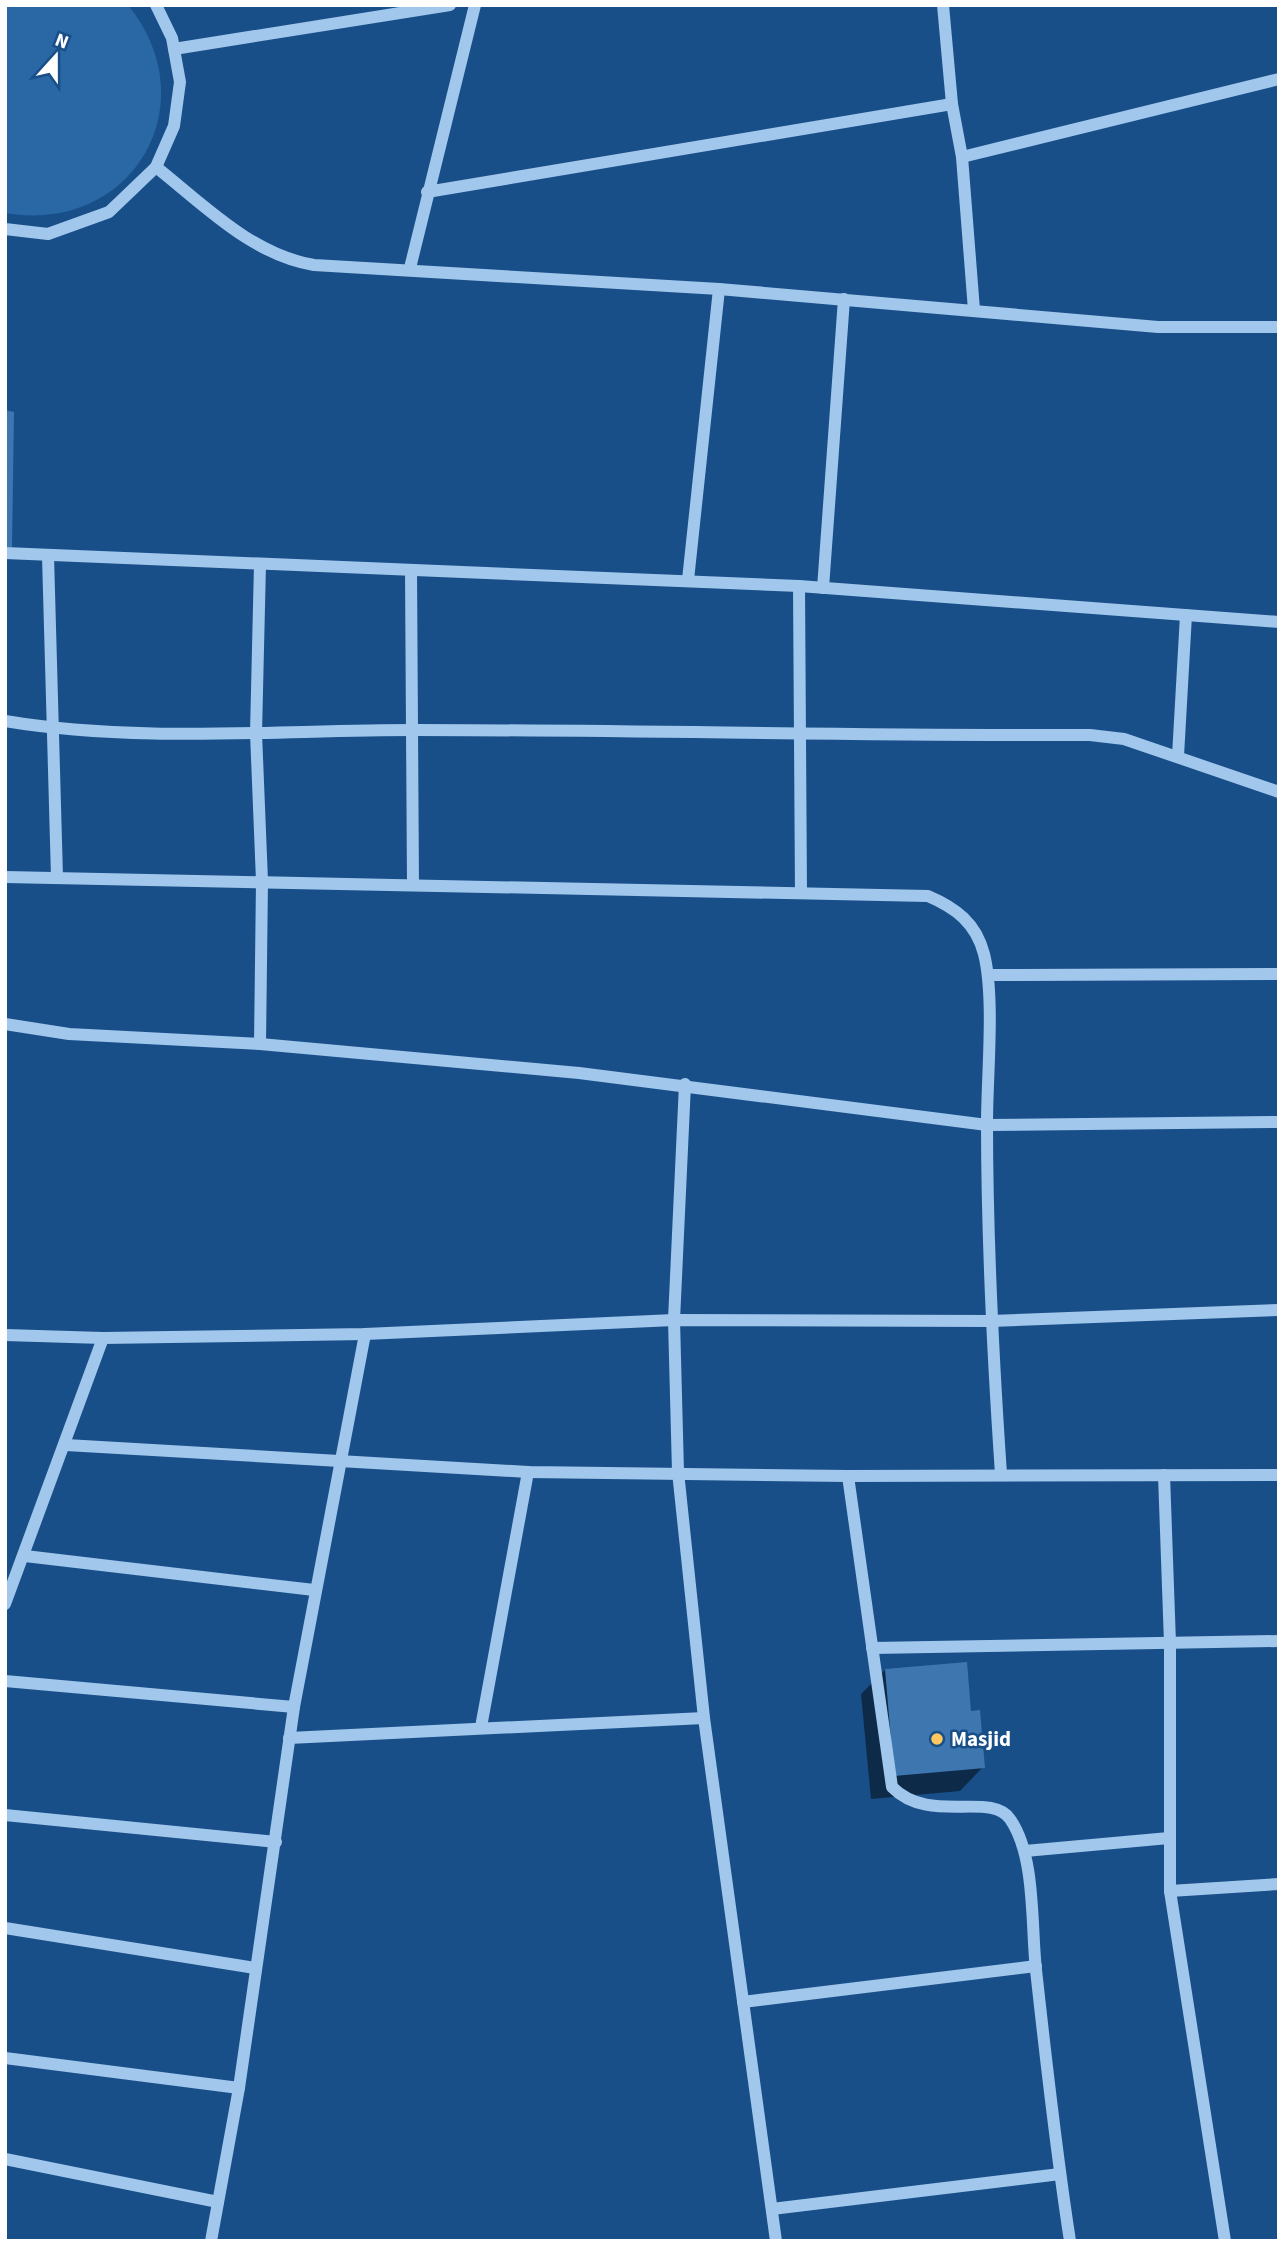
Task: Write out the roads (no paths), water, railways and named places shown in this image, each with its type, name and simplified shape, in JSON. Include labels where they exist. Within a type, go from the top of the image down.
[{"type":"street","points":[[5,229],[48,233],[109,212],[156,167],[174,126],[180,82],[174,49],[156,5]]},
{"type":"street","points":[[174,49],[450,5]]},
{"type":"street","points":[[410,268],[475,5]]},
{"type":"street","points":[[943,5],[952,104],[962,157],[974,310]]},
{"type":"street","points":[[962,157],[1279,79]]},
{"type":"street","points":[[427,192],[952,104]]},
{"type":"street","points":[[156,167],[240,234],[289,261],[719,289],[1158,327],[1279,327]]},
{"type":"street","points":[[688,580],[719,289]]},
{"type":"street","points":[[823,588],[844,299]]},
{"type":"street","points":[[5,553],[799,586],[1279,622]]},
{"type":"street","points":[[48,556],[57,877]]},
{"type":"street","points":[[260,564],[256,733],[262,881],[260,1044]]},
{"type":"street","points":[[411,570],[413,885]]},
{"type":"street","points":[[799,586],[802,893]]},
{"type":"street","points":[[1178,756],[1186,615]]},
{"type":"street","points":[[5,721],[53,729],[256,733],[413,730],[800,736],[1090,735],[1124,739],[1279,792]]},
{"type":"street","points":[[5,877],[928,896],[954,907],[976,931],[988,975],[987,1125],[991,1321],[1001,1474]]},
{"type":"street","points":[[988,975],[1279,974]]},
{"type":"street","points":[[5,1024],[69,1034],[260,1044],[685,1084],[987,1125],[1279,1122]]},
{"type":"street","points":[[685,1084],[674,1320],[678,1472],[704,1718],[776,2241]]},
{"type":"street","points":[[5,1335],[103,1338],[365,1334],[674,1320],[991,1321],[1279,1310]]},
{"type":"street","points":[[211,2241],[239,2088],[276,1842],[293,1707],[365,1334]]},
{"type":"street","points":[[5,1604],[66,1445],[103,1338]]},
{"type":"street","points":[[66,1445],[528,1472],[848,1476],[1279,1475]]},
{"type":"street","points":[[481,1727],[528,1472]]},
{"type":"street","points":[[1164,1475],[1170,1643],[1170,1891],[1225,2241]]},
{"type":"street","points":[[848,1476],[892,1787],[905,1800],[926,1807],[988,1807],[1002,1811],[1010,1818],[1026,1851],[1035,1966],[1059,2174],[1070,2241]]},
{"type":"street","points":[[24,1556],[314,1590]]},
{"type":"street","points":[[872,1648],[1279,1641]]},
{"type":"street","points":[[5,1681],[293,1707]]},
{"type":"street","points":[[289,1738],[704,1718]]},
{"type":"street","points":[[5,1815],[276,1842]]},
{"type":"street","points":[[1026,1851],[1169,1838]]},
{"type":"street","points":[[1170,1891],[1279,1884]]},
{"type":"street","points":[[5,1927],[255,1968]]},
{"type":"street","points":[[743,2001],[1035,1966]]},
{"type":"street","points":[[5,2058],[239,2088]]},
{"type":"street","points":[[5,2159],[218,2202]]},
{"type":"street","points":[[772,2209],[1059,2174]]},
{"type":"place","name":"Masjid","points":[[937,1739]]}]
